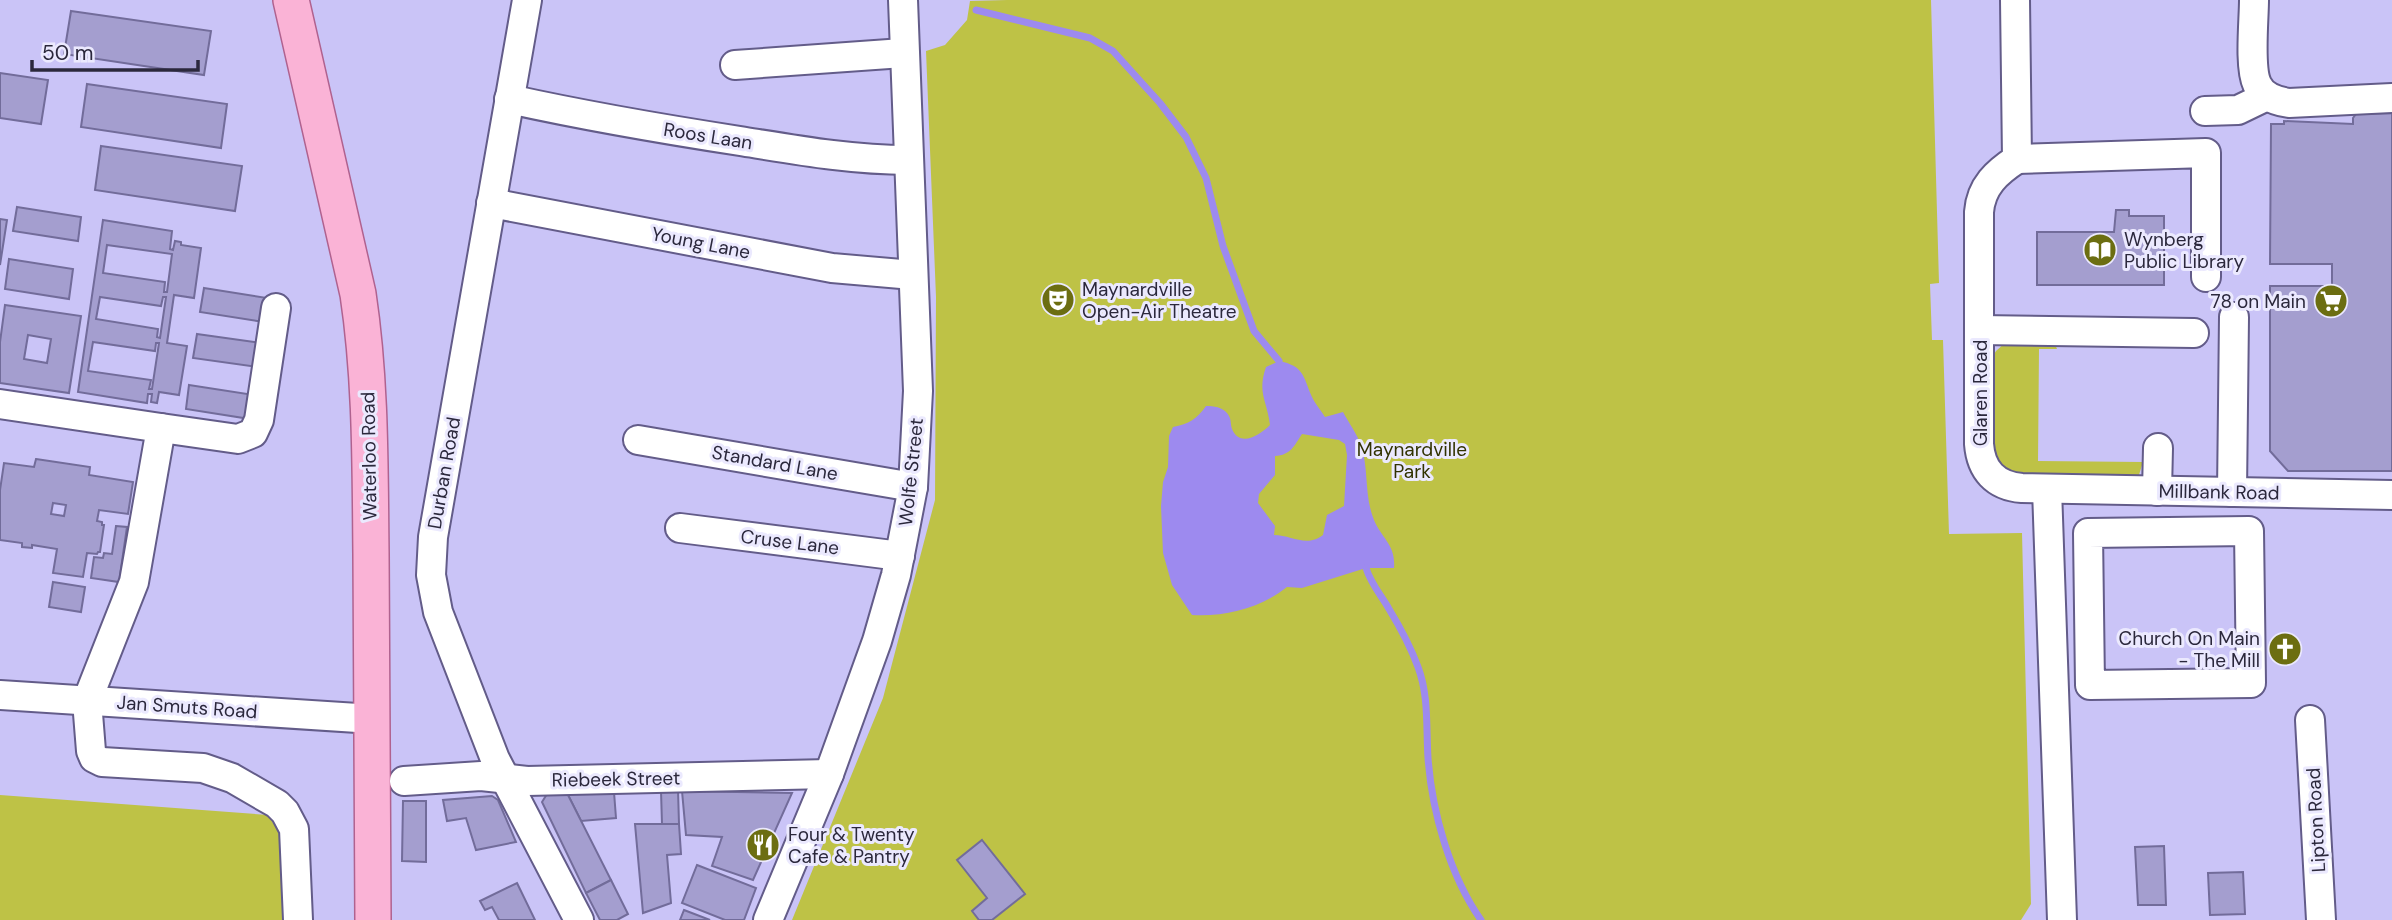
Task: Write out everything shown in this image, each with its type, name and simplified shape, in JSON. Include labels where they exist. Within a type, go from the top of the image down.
[{"type":"main road","name":"Waterloo Road","points":[[292,0],[358,294],[366,344],[373,719],[373,920]]},
{"type":"street","name":"Durban Road","points":[[527,0],[432,537],[431,575],[438,612],[495,759],[579,920]]},
{"type":"street","name":"Wolfe Street","points":[[768,920],[829,774],[877,641],[900,556],[913,486],[918,391],[903,0]]},
{"type":"street","points":[[2015,0],[2017,159],[2206,153],[2206,277]]},
{"type":"street","points":[[2253,0],[2254,75],[2262,90],[2277,101],[2289,103],[2392,98]]},
{"type":"street","points":[[735,65],[904,53]]},
{"type":"street","points":[[2205,101],[2238,110],[2262,90]]},
{"type":"street","name":"Roos Laan","points":[[509,99],[606,120],[798,151],[866,160],[908,160]]},
{"type":"street","name":"Glaren Road","points":[[2017,159],[1997,172],[1979,205],[1979,444],[1983,465],[1989,474],[2004,485],[2013,488],[2047,489]]},
{"type":"street","name":"Young Lane","points":[[491,203],[832,268],[913,275]]},
{"type":"street","points":[[0,404],[238,439],[253,433],[259,421],[276,308]]},
{"type":"street","points":[[2232,492],[2234,317]]},
{"type":"street","points":[[1979,330],[2194,332]]},
{"type":"street","points":[[161,428],[134,582],[87,701],[91,751],[94,758],[102,762],[204,768],[248,786],[277,804],[285,812],[293,829],[298,920]]},
{"type":"street","name":"Standard Lane","points":[[638,440],[913,486]]},
{"type":"street","points":[[2157,491],[2158,448]]},
{"type":"street","points":[[2047,489],[2062,920]]},
{"type":"street","name":"Millbank Road","points":[[2047,489],[2392,495]]},
{"type":"street","points":[[2189,492],[2189,532]]},
{"type":"street","name":"Cruse Lane","points":[[680,528],[900,556]]},
{"type":"street","points":[[2055,684],[2090,685],[2251,683],[2249,531],[2088,533],[2090,685]]},
{"type":"street","name":"Jan Smuts Road","points":[[0,695],[373,719]]},
{"type":"street","name":"Lipton Road","points":[[2310,720],[2321,920]]},
{"type":"street","name":"Riebeek Street","points":[[404,782],[481,776],[506,781],[829,774]]},
{"type":"green space","name":"Maynardville Park","points":[[1931,0],[1939,283],[1930,284],[1932,340],[1943,340],[1949,534],[2022,533],[2031,904],[2021,920],[792,920],[883,698],[935,500],[936,297],[926,51],[945,45],[967,20],[970,1]]},
{"type":"green space","points":[[2006,342],[2055,344],[2057,349],[2039,349],[2038,461],[2143,462],[2138,478],[2011,475],[1996,463],[1991,446],[1992,358]]},
{"type":"green space","points":[[0,795],[268,815],[279,832],[284,920],[0,920]]},
{"type":"shaded area","points":[[1279,361],[1293,366],[1302,373],[1313,400],[1325,417],[1343,412],[1361,445],[1371,511],[1377,527],[1391,548],[1394,568],[1366,568],[1302,588],[1287,587],[1266,601],[1230,613],[1192,615],[1172,585],[1163,553],[1161,506],[1163,482],[1168,467],[1169,436],[1173,427],[1192,420],[1206,406],[1225,411],[1230,417],[1232,429],[1240,438],[1250,438],[1261,433],[1270,425],[1262,384],[1266,367]],"holes":[[[1302,434],[1339,440],[1345,444],[1347,455],[1344,506],[1327,515],[1323,535],[1317,539],[1305,541],[1274,535],[1275,526],[1258,503],[1259,494],[1275,475],[1275,456],[1288,452]]]},
{"type":"building","points":[[71,11],[211,31],[204,75],[64,54]]},
{"type":"building","points":[[0,73],[48,80],[41,124],[0,118]]},
{"type":"building","points":[[87,84],[227,104],[221,148],[81,127]]},
{"type":"building","name":"78 on Main","points":[[2392,113],[2392,471],[2288,471],[2270,451],[2270,286],[2332,286],[2332,264],[2270,264],[2271,124],[2284,124],[2284,121],[2353,124],[2356,114]]},
{"type":"building","points":[[101,146],[242,166],[235,211],[95,190]]},
{"type":"building","points":[[17,207],[81,217],[78,241],[13,231]]},
{"type":"building","name":"Wynberg Public Library","points":[[2116,210],[2129,210],[2129,216],[2164,216],[2164,285],[2037,285],[2037,232],[2114,232]]},
{"type":"building","points":[[0,219],[7,220],[0,265]]},
{"type":"building","points":[[103,220],[172,231],[170,249],[173,250],[175,241],[181,242],[181,245],[201,248],[194,298],[174,295],[167,343],[187,346],[179,395],[159,392],[157,403],[151,402],[152,394],[148,394],[147,403],[78,392]],"holes":[[[107,245],[172,254],[167,292],[164,292],[165,282],[103,273]],[[100,297],[161,306],[163,297],[166,297],[160,338],[157,337],[158,329],[96,319]],[[93,342],[155,351],[156,343],[159,343],[152,389],[149,389],[151,380],[88,371]]]},
{"type":"building","points":[[9,259],[73,269],[69,299],[5,289]]},
{"type":"building","points":[[204,288],[267,298],[264,322],[200,312]]},
{"type":"building","points":[[5,305],[81,316],[69,393],[0,383],[0,342]],"holes":[[[28,335],[51,339],[47,363],[24,359]]]},
{"type":"building","points":[[197,334],[261,343],[257,367],[193,358]]},
{"type":"building","points":[[189,385],[254,395],[250,419],[186,409]]},
{"type":"building","points":[[36,459],[90,467],[89,475],[133,482],[128,514],[99,510],[97,521],[104,525],[100,552],[87,553],[83,577],[53,573],[57,549],[32,545],[32,548],[22,547],[22,543],[0,540],[0,490],[4,463],[34,467]],"holes":[[[53,503],[66,505],[64,516],[51,514]]]},
{"type":"building","points":[[116,526],[127,527],[119,582],[91,578],[94,557],[103,558],[104,553],[112,554]]},
{"type":"building","points":[[53,582],[85,587],[81,612],[49,607]]},
{"type":"building","points":[[678,790],[679,824],[662,824],[661,791]]},
{"type":"building","points":[[682,791],[792,793],[753,880],[712,866],[722,837],[686,835]]},
{"type":"building","points":[[614,792],[616,818],[581,821],[567,793]]},
{"type":"building","points":[[567,793],[611,880],[586,893],[542,802],[547,794]]},
{"type":"building","points":[[492,796],[498,800],[516,842],[476,850],[466,818],[447,821],[443,800]]},
{"type":"building","points":[[403,801],[426,801],[426,862],[402,861]]},
{"type":"building","points":[[635,824],[679,824],[681,854],[667,855],[671,903],[643,913]]},
{"type":"building","points":[[982,840],[1025,894],[992,920],[979,920],[972,911],[987,898],[957,860]]},
{"type":"building","points":[[2164,846],[2166,905],[2138,905],[2135,847]]},
{"type":"building","points":[[697,865],[756,888],[744,920],[725,920],[682,903]]},
{"type":"building","points":[[2243,872],[2245,914],[2210,915],[2208,873]]},
{"type":"building","points":[[611,880],[628,914],[617,920],[600,920],[586,893]]},
{"type":"building","points":[[517,883],[535,920],[499,920],[492,907],[485,910],[480,901]]},
{"type":"building","points":[[684,910],[710,920],[680,920]]},
{"type":"waterway","points":[[976,10],[1090,38],[1113,51],[1160,103],[1186,137],[1206,178],[1223,246],[1254,331],[1279,361]]},
{"type":"waterway","points":[[1366,568],[1401,630],[1422,678],[1430,779],[1438,821],[1460,884],[1481,920]]},
{"type":"place","name":"Wynberg Public Library","points":[[2100,250]]},
{"type":"place","name":"Maynardville Open-Air Theatre","points":[[1058,300]]},
{"type":"place","name":"78 on Main","points":[[2331,301]]},
{"type":"place","name":"Church On Main - The Mill","points":[[2285,649]]},
{"type":"place","name":"Four & Twenty Cafe & Pantry","points":[[763,845]]}]
